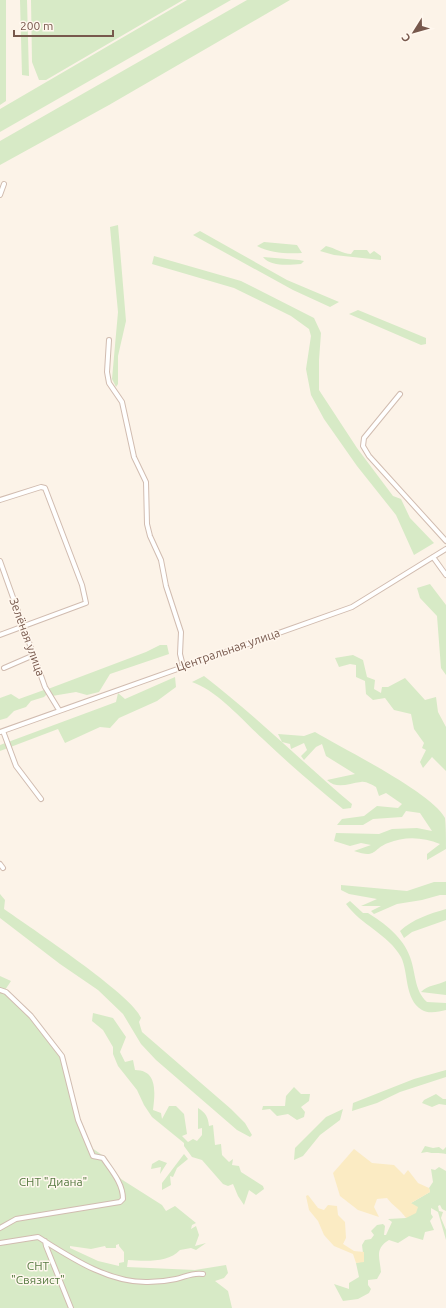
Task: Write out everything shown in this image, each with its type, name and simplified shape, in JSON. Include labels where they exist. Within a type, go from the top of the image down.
[{"type":"street","points":[[0,195],[4,184]]},
{"type":"street","points":[[109,340],[107,372],[109,383],[122,402],[134,457],[146,482],[147,524],[150,536],[161,560],[166,586],[181,632],[180,654],[183,666]]},
{"type":"street","points":[[400,394],[364,438],[363,446],[369,456],[446,541]]},
{"type":"street","points":[[0,500],[41,487],[44,488],[86,599],[86,603],[83,605],[23,625],[0,635]]},
{"type":"street","name":"Центральная улица","points":[[2,731],[352,607],[446,549]]},
{"type":"street","points":[[433,557],[446,575]]},
{"type":"street","name":"Зелёная улица","points":[[0,561],[45,687],[59,710]]},
{"type":"street","points":[[4,668],[34,655]]},
{"type":"street","points":[[2,731],[16,766],[41,799]]},
{"type":"street","points":[[0,990],[6,992],[31,1016],[62,1056],[82,1134],[93,1156],[103,1158],[118,1179],[123,1194],[123,1199],[120,1202],[16,1219],[0,1228]]},
{"type":"street","points":[[0,1243],[38,1237],[87,1266],[125,1279],[147,1282],[175,1279],[191,1274],[203,1274]]},
{"type":"street","points":[[45,1241],[71,1308]]},
{"type":"green space","points":[[0,0],[6,0],[6,101],[0,105]]},
{"type":"green space","points":[[20,0],[27,0],[29,76],[22,75]]},
{"type":"green space","points":[[31,0],[183,0],[46,80],[39,80],[32,62]]},
{"type":"green space","points":[[187,0],[231,0],[0,132],[0,109]]},
{"type":"green space","points":[[247,0],[290,0],[109,105],[0,165],[0,141]]},
{"type":"green space","points":[[118,225],[126,321],[118,356],[118,384],[116,387],[112,379],[118,312],[110,227]]},
{"type":"green space","points":[[200,231],[287,280],[339,302],[330,307],[293,290],[193,235]]},
{"type":"green space","points":[[264,242],[297,245],[302,253],[279,252],[267,250],[257,246]]},
{"type":"green space","points":[[326,246],[348,254],[351,254],[354,250],[367,250],[370,254],[374,251],[381,256],[381,260],[334,255],[320,251]]},
{"type":"green space","points":[[154,256],[241,281],[314,318],[321,333],[319,390],[357,448],[393,496],[401,499],[410,518],[434,543],[414,555],[396,515],[357,466],[324,419],[311,395],[306,369],[311,336],[309,329],[291,316],[234,288],[152,264]]},
{"type":"green space","points":[[263,257],[304,261],[301,264],[280,265],[266,260]]},
{"type":"green space","points":[[358,310],[426,338],[426,344],[421,345],[349,314]]},
{"type":"green space","points":[[430,584],[446,605],[446,675],[441,668],[437,616],[420,598],[417,588]]},
{"type":"green space","points":[[160,645],[167,645],[169,654],[110,674],[99,692],[87,695],[76,692],[52,696],[48,689],[146,652]]},
{"type":"green space","points":[[353,655],[363,660],[367,677],[375,680],[374,689],[381,693],[382,687],[388,687],[405,678],[425,700],[436,697],[438,712],[446,727],[446,771],[432,757],[423,768],[420,762],[426,750],[422,748],[424,743],[414,729],[411,714],[394,710],[385,698],[373,700],[366,694],[365,681],[356,677],[356,665],[350,664],[339,667],[335,658]]},
{"type":"green space","points":[[204,676],[242,707],[352,804],[351,808],[343,809],[273,749],[221,699],[202,686],[192,682]]},
{"type":"green space","points":[[175,677],[176,687],[157,701],[119,718],[110,728],[100,727],[65,743],[58,729],[0,751],[0,745],[116,702],[118,693],[125,699]]},
{"type":"green space","points":[[44,690],[47,694],[44,697],[31,701],[26,707],[14,711],[7,718],[0,720],[0,698],[11,694],[19,699]]},
{"type":"green space","points":[[315,732],[406,784],[437,808],[445,818],[446,849],[427,860],[427,854],[440,844],[427,840],[407,838],[383,845],[371,854],[367,854],[354,851],[371,845],[361,843],[350,846],[334,841],[336,833],[379,834],[392,829],[417,828],[432,831],[420,813],[406,811],[402,817],[373,819],[363,825],[337,825],[342,819],[364,816],[377,806],[398,808],[402,804],[386,793],[379,796],[376,787],[367,783],[361,782],[335,785],[331,783],[327,780],[355,774],[326,756],[322,744],[316,747],[304,760],[301,756],[307,750],[304,743],[291,749],[290,744],[282,742],[278,734],[304,736]]},
{"type":"green space","points":[[434,882],[446,882],[446,895],[397,904],[374,914],[371,911],[381,906],[361,906],[377,899],[349,894],[341,890],[341,885],[407,891]]},
{"type":"green space","points":[[0,894],[5,900],[4,909],[56,945],[120,994],[134,1008],[141,1018],[139,1022],[142,1032],[231,1109],[245,1123],[252,1135],[250,1137],[237,1130],[156,1060],[141,1044],[123,1014],[98,990],[60,964],[0,918]]},
{"type":"green space","points":[[350,901],[363,913],[368,913],[380,921],[398,937],[403,943],[410,957],[417,987],[423,997],[427,1002],[446,1003],[446,1010],[427,1012],[416,1005],[410,993],[401,957],[396,949],[352,911],[346,904]]},
{"type":"green space","points":[[446,909],[446,920],[412,932],[404,938],[400,931],[410,923],[422,917]]},
{"type":"green space","name":"СНТ \"Диана\"","points":[[0,976],[11,981],[5,990],[34,1017],[64,1055],[77,1111],[92,1148],[102,1155],[121,1179],[162,1205],[166,1211],[175,1206],[196,1223],[192,1225],[191,1229],[196,1226],[199,1235],[195,1246],[206,1243],[196,1250],[191,1248],[180,1250],[163,1259],[149,1261],[128,1260],[127,1267],[195,1270],[226,1265],[228,1273],[224,1278],[215,1281],[228,1291],[232,1308],[0,1308]],"holes":[[[119,1244],[124,1252],[124,1262],[119,1263],[119,1266],[98,1261],[70,1248],[70,1246],[91,1249],[105,1246],[106,1248],[116,1248],[116,1245]]]},
{"type":"green space","points":[[446,981],[446,995],[421,992],[429,986]]},
{"type":"green space","points":[[93,1013],[113,1018],[126,1037],[120,1052],[125,1062],[133,1060],[135,1070],[148,1074],[151,1078],[154,1090],[153,1110],[161,1113],[162,1119],[169,1106],[176,1106],[184,1114],[187,1134],[182,1136],[188,1142],[193,1139],[197,1141],[202,1135],[202,1128],[198,1129],[198,1108],[201,1110],[208,1120],[209,1126],[213,1125],[215,1145],[221,1144],[222,1155],[229,1162],[233,1159],[232,1165],[239,1166],[241,1172],[263,1186],[264,1189],[256,1195],[249,1190],[244,1205],[233,1184],[228,1186],[223,1184],[202,1160],[192,1157],[184,1146],[184,1143],[152,1117],[137,1090],[118,1066],[113,1054],[113,1047],[103,1030],[92,1021]]},
{"type":"green space","points":[[446,1070],[446,1077],[400,1092],[377,1103],[352,1111],[353,1103],[414,1079]]},
{"type":"green space","points":[[294,1087],[301,1094],[310,1094],[309,1101],[301,1107],[305,1112],[304,1117],[297,1120],[288,1114],[277,1116],[270,1109],[262,1110],[263,1106],[285,1106],[286,1096]]},
{"type":"green space","points":[[436,1094],[443,1099],[446,1099],[446,1105],[439,1104],[432,1107],[422,1103],[424,1100]]},
{"type":"green space","points":[[343,1109],[340,1120],[320,1135],[303,1156],[294,1160],[295,1148],[326,1117]]},
{"type":"green space","points":[[425,1146],[433,1148],[439,1147],[443,1150],[446,1147],[446,1154],[427,1152],[421,1153]]},
{"type":"green space","points":[[184,1154],[188,1159],[177,1168],[173,1177],[170,1176],[171,1185],[162,1190],[162,1183]]},
{"type":"green space","points":[[159,1160],[167,1163],[160,1174],[161,1167],[151,1169],[152,1164]]},
{"type":"green space","points":[[439,1167],[446,1171],[446,1211],[442,1209],[440,1205],[438,1206],[439,1211],[443,1212],[441,1218],[446,1230],[446,1240],[438,1212],[431,1208],[431,1214],[433,1217],[430,1221],[434,1230],[425,1232],[423,1240],[409,1236],[398,1243],[389,1240],[384,1243],[379,1254],[381,1272],[377,1279],[368,1280],[368,1285],[371,1289],[369,1293],[358,1299],[343,1301],[334,1284],[349,1289],[349,1283],[359,1277],[356,1263],[364,1261],[362,1245],[365,1240],[371,1239],[374,1235],[371,1231],[377,1225],[383,1224],[385,1226],[384,1235],[386,1235],[392,1222],[388,1219],[406,1218],[411,1203],[430,1192],[429,1188],[433,1182],[431,1169],[435,1170]]},
{"type":"sand","points":[[354,1149],[372,1163],[394,1165],[404,1175],[408,1170],[418,1183],[429,1188],[430,1192],[411,1203],[418,1207],[416,1213],[406,1218],[387,1198],[377,1199],[374,1207],[379,1217],[358,1210],[340,1196],[333,1173]]},
{"type":"sand","points":[[308,1195],[318,1208],[324,1210],[328,1205],[337,1206],[338,1215],[345,1222],[346,1238],[343,1244],[354,1251],[364,1252],[364,1262],[356,1263],[353,1254],[334,1246],[324,1235],[318,1221],[309,1210],[306,1196]]},
{"type":"park label","name":"СНТ \"Связист\"","points":[[38,1273]]}]
